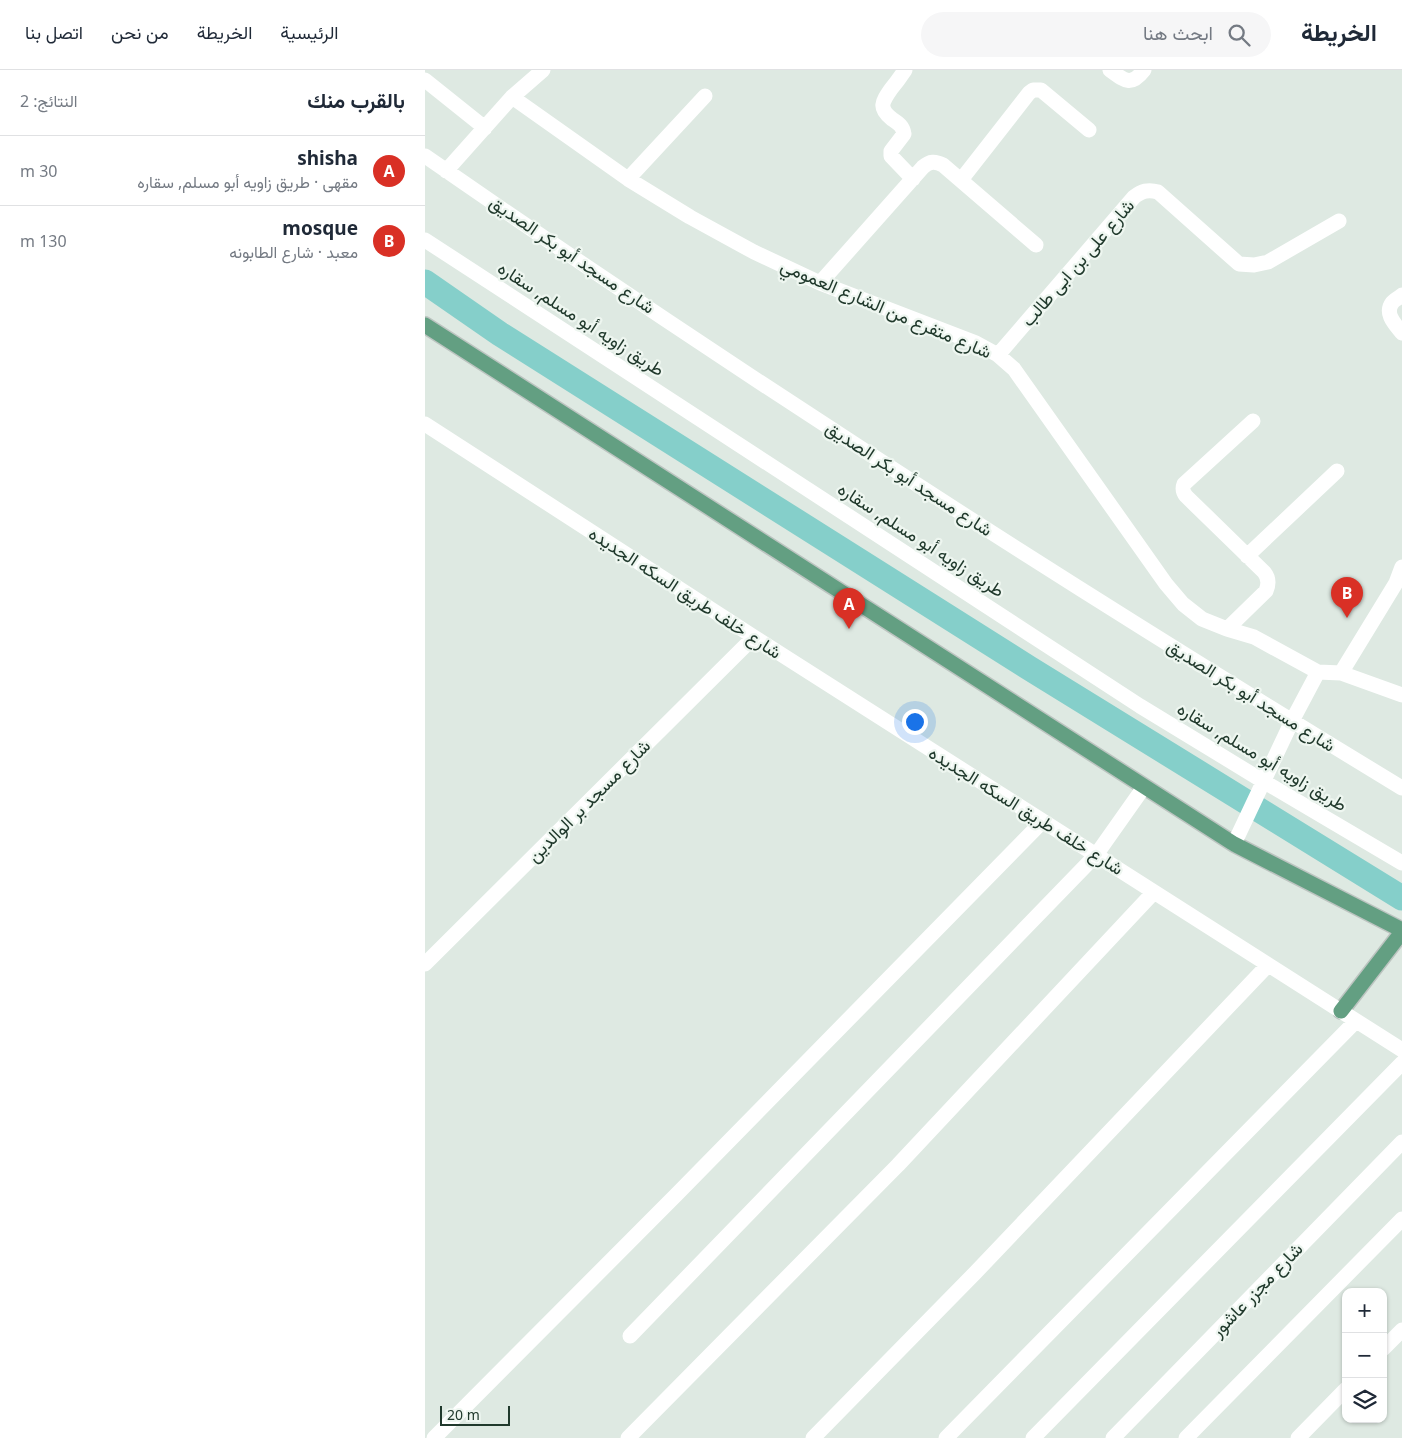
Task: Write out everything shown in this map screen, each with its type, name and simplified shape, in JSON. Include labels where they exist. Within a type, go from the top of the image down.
[{"type":"main road","points":[[425,325],[1145,787],[1402,931],[1341,1011]]},
{"type":"street","points":[[446,171],[512,97],[543,70]]},
{"type":"street","points":[[905,70],[883,100],[883,108],[886,114],[904,130],[904,134],[891,151],[891,156],[913,179]]},
{"type":"street","points":[[1110,70],[1127,81],[1131,81],[1142,73]]},
{"type":"street","points":[[426,84],[485,128]]},
{"type":"street","points":[[961,180],[1033,90],[1041,90],[1089,130]]},
{"type":"street","points":[[628,179],[705,96]]},
{"type":"street","name":"شارع متفرع من الشارع العمومي","points":[[512,97],[628,179],[690,217],[754,252],[820,283],[976,343],[998,356],[1015,369],[1166,584],[1183,604],[1202,619],[1254,637],[1318,672],[1341,673],[1402,695]]},
{"type":"street","name":"شارع مسجد أبو بكر الصديق","points":[[425,156],[725,359],[1007,542],[1291,721],[1402,788]]},
{"type":"street","points":[[820,283],[923,167],[930,162],[943,165],[1036,245]]},
{"type":"street","name":"شارع على بن ابى طالب","points":[[998,356],[1134,197],[1145,190],[1158,192],[1239,264],[1254,265],[1268,262],[1339,221]]},
{"type":"street","name":"طريق زاويه أبو مسلم, سقاره","points":[[425,240],[1140,706],[1260,788],[1402,863]]},
{"type":"street","points":[[1402,296],[1392,303],[1389,311],[1391,319],[1402,333]]},
{"type":"street","points":[[1227,629],[1266,591],[1268,579],[1186,496],[1183,487],[1253,421]]},
{"type":"street","name":"شارع خلف طريق السكه الجديده","points":[[425,424],[754,637],[1402,1050]]},
{"type":"street","points":[[1247,556],[1337,471]]},
{"type":"street","points":[[1341,673],[1396,583],[1402,567]]},
{"type":"street","name":"شارع مسجد بر الوالدين","points":[[425,964],[754,637]]},
{"type":"street","points":[[1237,837],[1291,721],[1318,672]]},
{"type":"street","points":[[630,1336],[1096,855],[1145,787]]},
{"type":"street","points":[[434,1438],[1043,822]]},
{"type":"street","points":[[627,1438],[898,1164],[1154,892]]},
{"type":"street","points":[[813,1438],[975,1273],[1269,965]]},
{"type":"street","points":[[946,1438],[1356,1020]]},
{"type":"street","points":[[1033,1438],[1402,1063]]},
{"type":"street","name":"شارع مجزر عاشور","points":[[1113,1438],[1402,1142]]},
{"type":"street","points":[[1187,1438],[1402,1219]]},
{"type":"street","points":[[1387,1346],[1402,1330]]},
{"type":"street","points":[[1298,1438],[1342,1392]]},
{"type":"waterway","points":[[425,282],[500,334],[1029,668],[1402,898]]},
{"type":"place","name":"mosque","points":[[1347,618]]},
{"type":"place","name":"shisha","points":[[849,629]]}]
